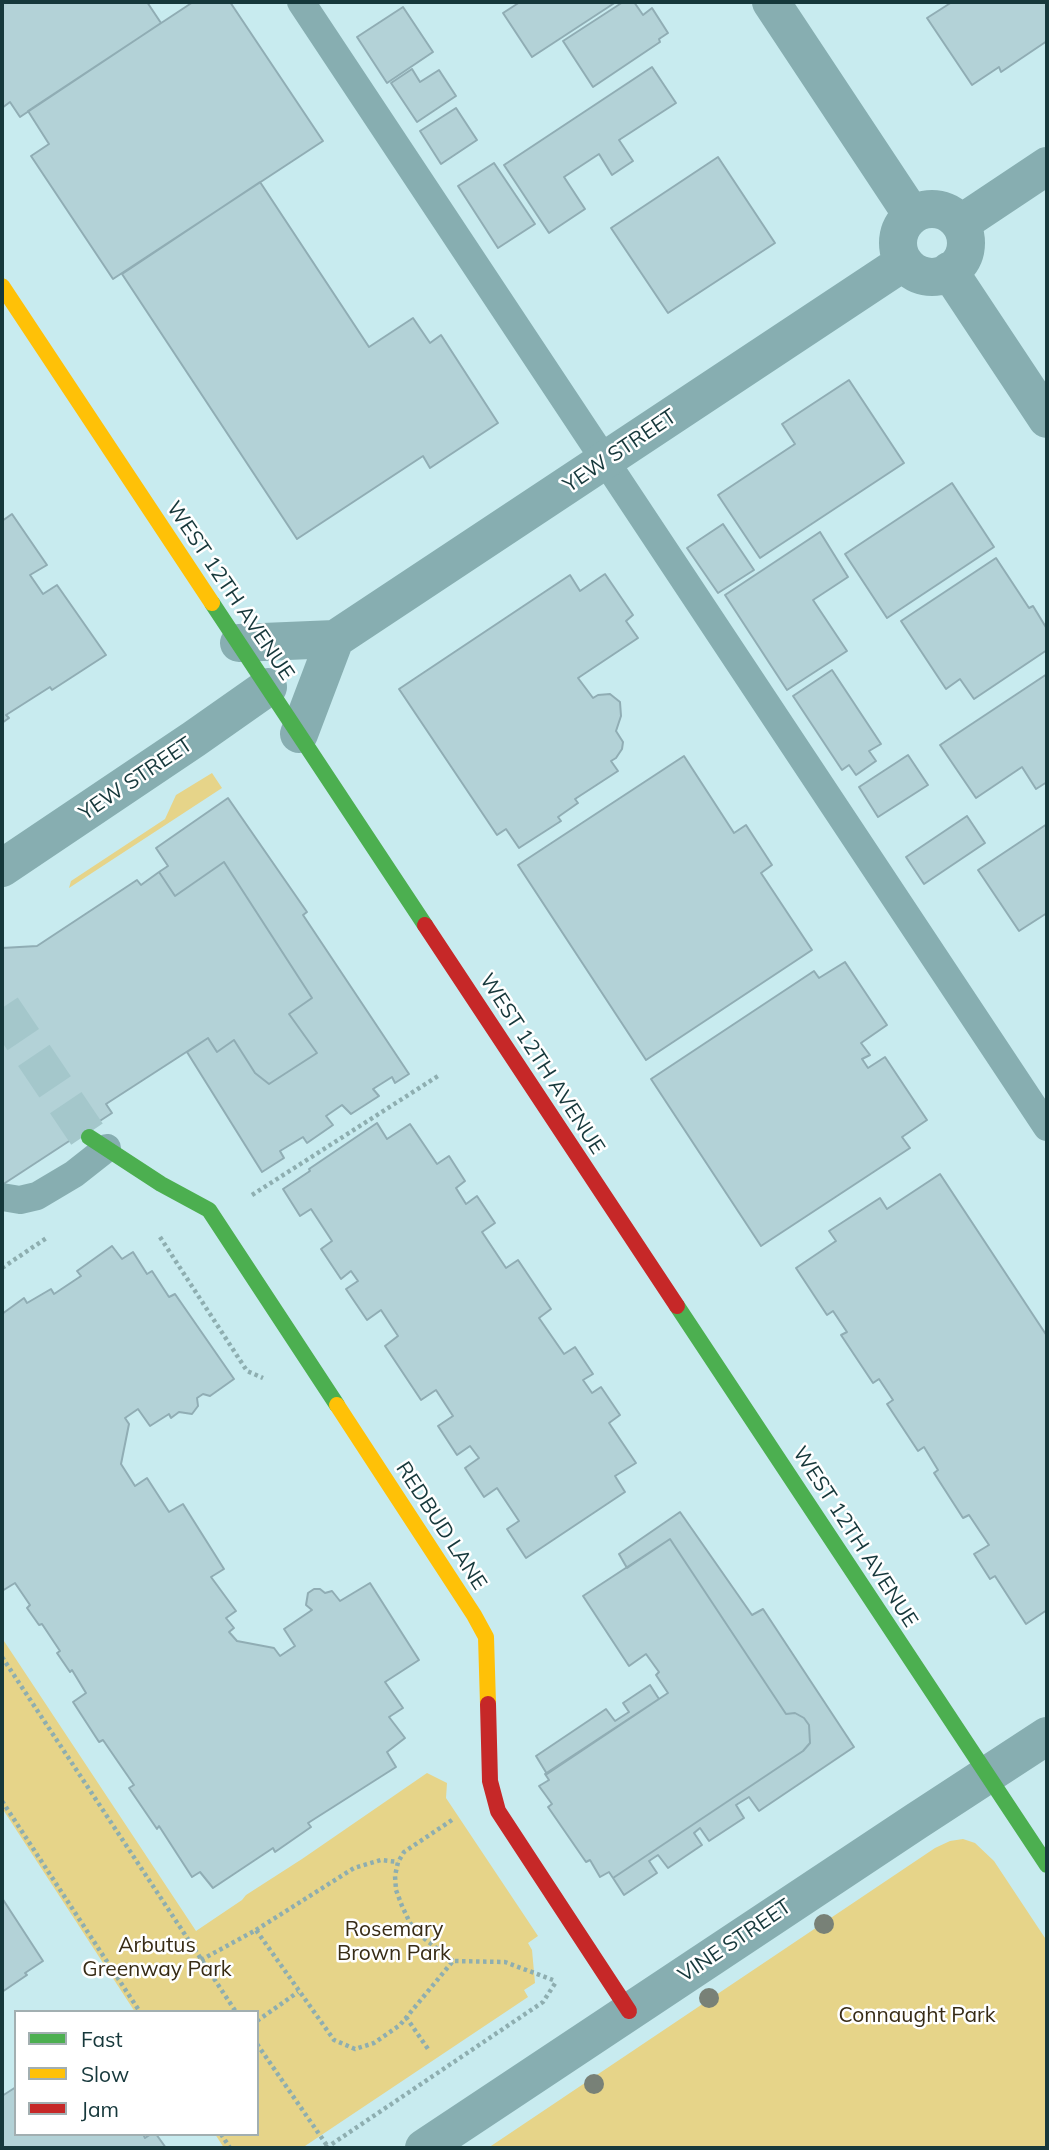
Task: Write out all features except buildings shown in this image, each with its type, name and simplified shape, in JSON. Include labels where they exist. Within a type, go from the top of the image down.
[{"type":"street","points":[[771,2],[912,215]]},
{"type":"street","points":[[960,224],[1047,166]]},
{"type":"street","points":[[922,210],[943,211],[953,216],[960,224],[966,245],[963,256],[949,271],[929,277],[919,274],[904,262],[899,253],[900,231],[912,215],[922,210]]},
{"type":"street","name":"YEW STREET","points":[[335,639],[904,262]]},
{"type":"street","points":[[949,271],[1047,419]]},
{"type":"street","name":"WEST 12TH AVENUE","points":[[2,286],[1047,1866]]},
{"type":"street","points":[[239,643],[335,639],[299,734]]},
{"type":"street","name":"YEW STREET","points":[[2,869],[268,687]]},
{"type":"street","name":"REDBUD LANE","points":[[98,1142],[160,1184],[209,1210],[474,1615],[486,1637],[490,1781],[498,1811],[629,2011]]},
{"type":"street","name":"VINE STREET","points":[[424,2148],[1047,1736]]},
{"type":"lane","points":[[301,2],[1047,1127]]},
{"type":"lane","points":[[2,1197],[20,1200],[37,1196],[74,1174],[98,1142]]},
{"type":"path","points":[[247,1197],[439,1076]]},
{"type":"path","points":[[2,1268],[55,1232]]},
{"type":"path","points":[[156,1232],[247,1371],[263,1378]]},
{"type":"path","points":[[2,1657],[235,2010]]},
{"type":"path","points":[[2,1801],[139,2010]]},
{"type":"path","points":[[458,1816],[414,1844],[404,1852],[398,1862],[396,1890],[410,1923],[421,1936],[453,1961],[505,1962],[557,1981]]},
{"type":"path","points":[[201,1960],[256,1930],[354,1868],[381,1860],[398,1862]]},
{"type":"path","points":[[256,1930],[334,2040],[355,2049],[374,2043],[400,2025],[453,1961]]},
{"type":"path","points":[[259,2046],[327,2148],[543,2002],[557,1981],[555,1968]]},
{"type":"path","points":[[259,2020],[298,1992]]},
{"type":"path","points":[[406,2017],[428,2049]]},
{"type":"green space","points":[[212,773],[222,788],[69,888],[71,881],[165,819],[176,795]]},
{"type":"green space","name":"Rosemary Brown Park","points":[[2,1638],[196,1931],[427,1773],[447,1783],[446,1798],[538,1936],[528,1943],[532,1950],[535,1983],[524,1990],[528,1997],[302,2148],[224,2148],[216,2136],[259,2136],[259,2010],[134,2010],[2,1808]]},
{"type":"green space","name":"Connaught Park","points":[[963,1839],[975,1843],[994,1861],[1047,1941],[1047,2148],[488,2148],[935,1848]]},
{"type":"tunnel","points":[[2,1008],[89,1137]]},
{"type":"traffic: fast","points":[[212,603],[425,925]]},
{"type":"traffic: fast","points":[[89,1137],[161,1184],[209,1210],[337,1405]]},
{"type":"traffic: fast","points":[[677,1306],[1047,1865]]},
{"type":"traffic: slow","points":[[2,286],[212,603]]},
{"type":"traffic: slow","points":[[337,1405],[486,1637],[488,1704]]},
{"type":"traffic: jam","points":[[425,925],[677,1306]]},
{"type":"traffic: jam","points":[[488,1704],[490,1781],[498,1811],[629,2011]]},
{"type":"park label","name":"Arbutus Greenway Park","points":[[157,1958]]}]
